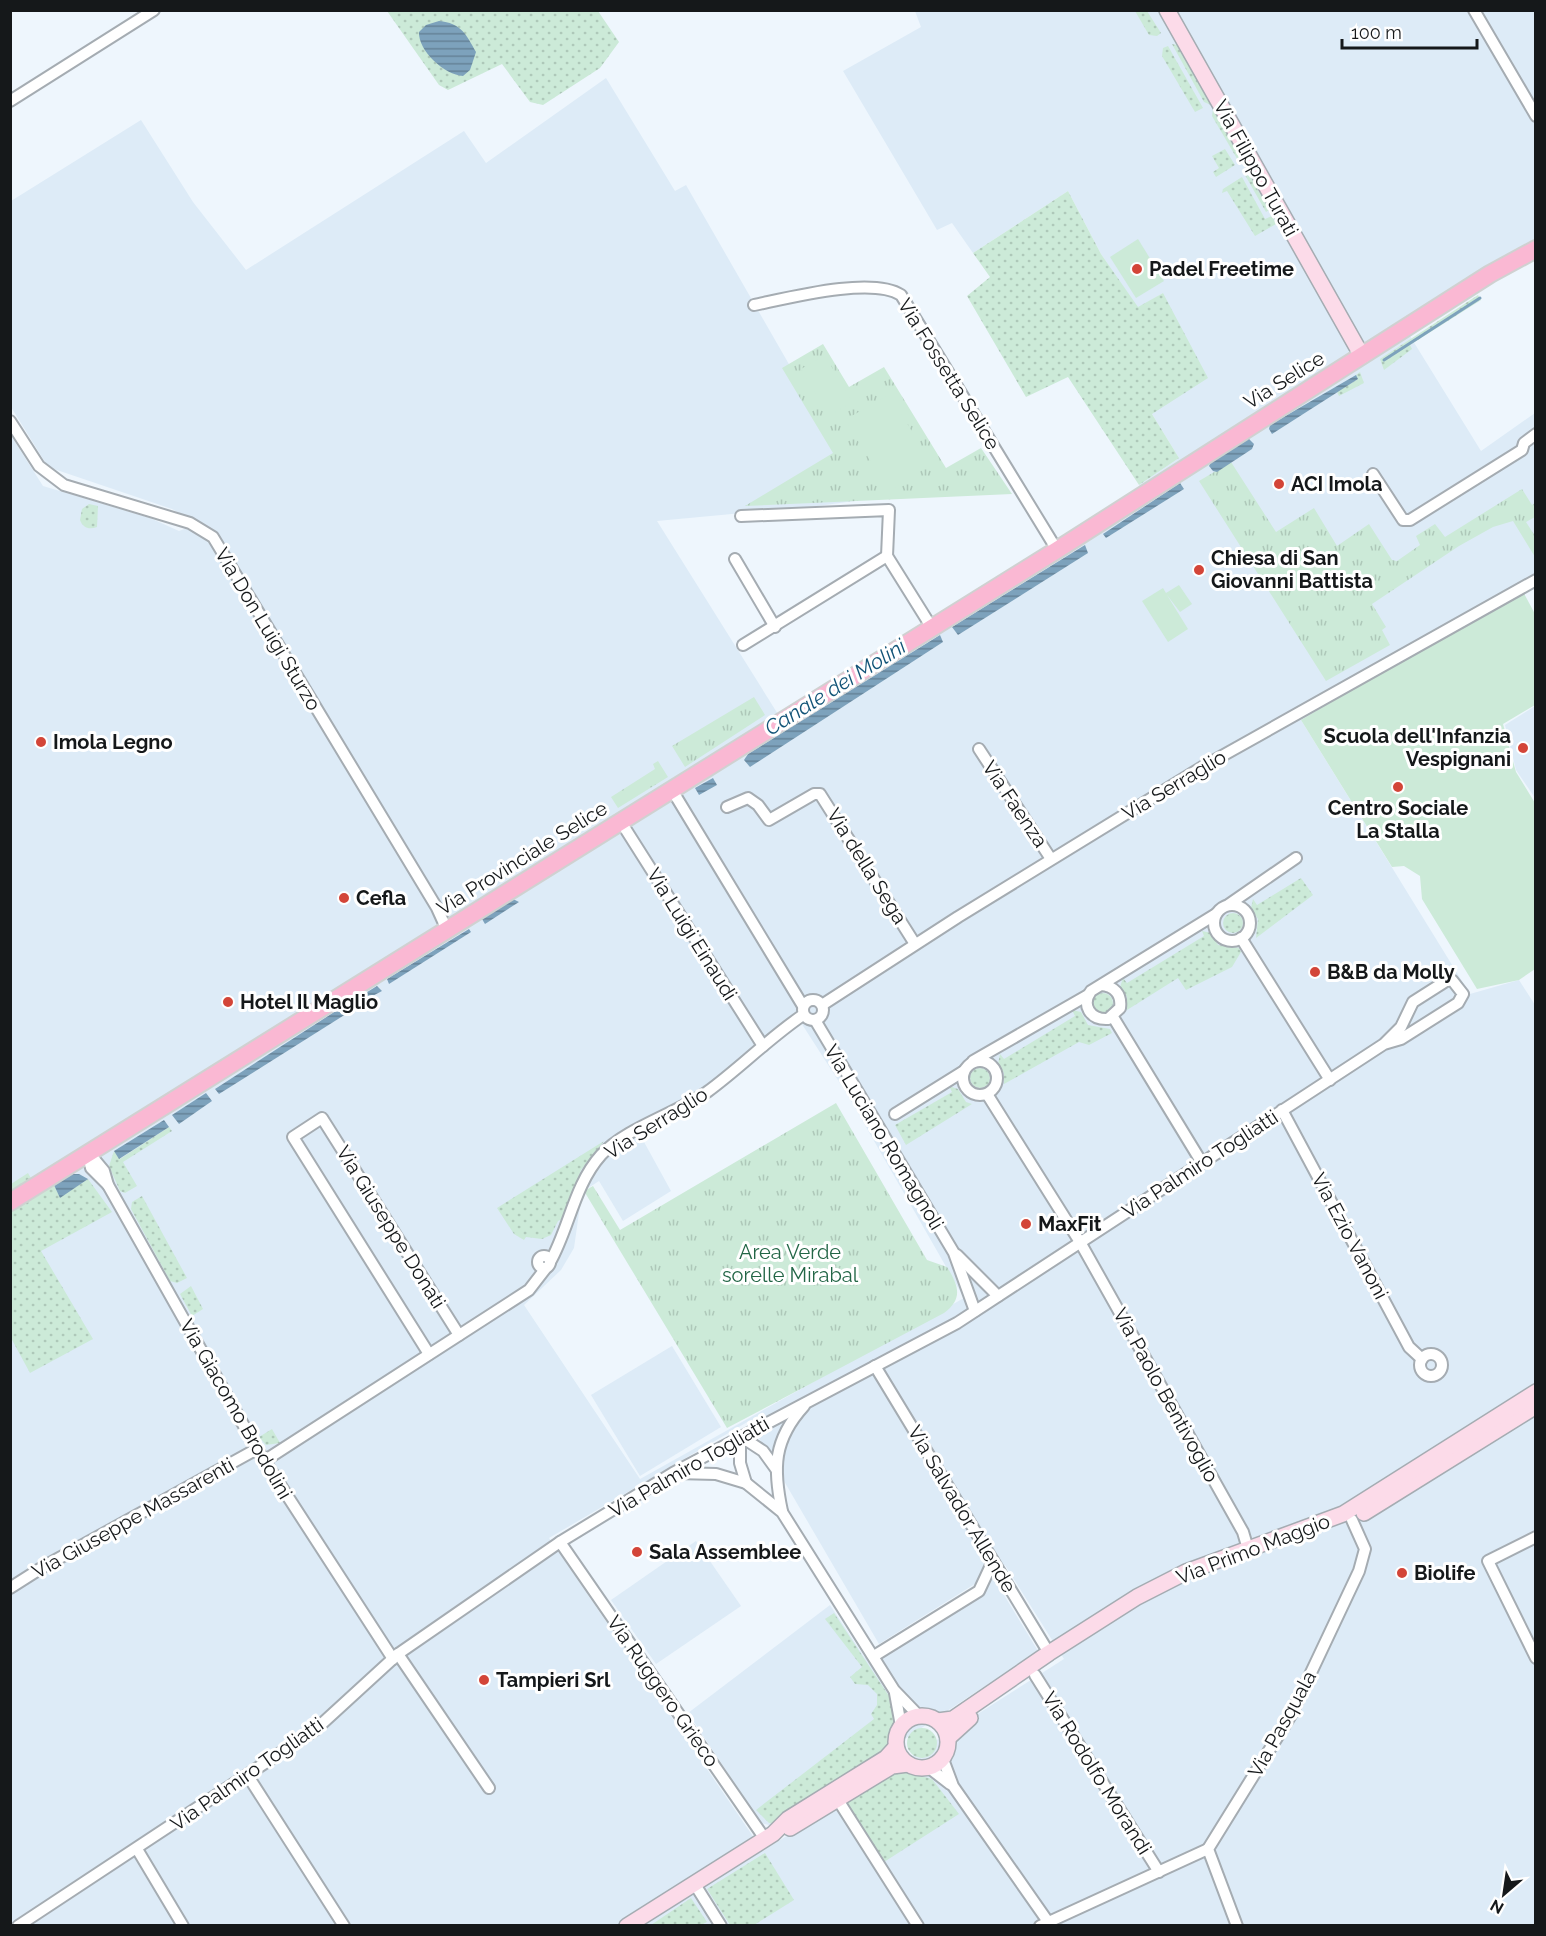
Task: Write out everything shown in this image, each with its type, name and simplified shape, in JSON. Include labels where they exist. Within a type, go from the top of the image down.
[{"type":"main road","name":"Via Selice","points":[[1056,550],[1490,274],[1535,250]]},
{"type":"main road","name":"Via Provinciale Selice","points":[[10,1203],[90,1158],[447,930],[1056,550]]},
{"type":"street","points":[[10,101],[154,10]]},
{"type":"street","name":"Via Filippo Turati","points":[[1167,10],[1362,356]]},
{"type":"street","points":[[1474,10],[1536,116]]},
{"type":"street","name":"Via Fossetta Selice","points":[[754,305],[835,289],[886,288],[901,295],[1056,550]]},
{"type":"street","name":"Via Don Luigi Sturzo","points":[[10,422],[39,466],[64,485],[190,523],[213,537],[437,909],[447,930]]},
{"type":"street","points":[[1373,474],[1403,520],[1410,520],[1522,450],[1524,442],[1536,434]]},
{"type":"street","points":[[741,516],[889,510],[887,556],[932,628]]},
{"type":"street","points":[[743,645],[887,556]]},
{"type":"street","points":[[735,559],[775,627]]},
{"type":"street","name":"Via Serraglio","points":[[822,1005],[915,944],[1204,766],[1536,580]]},
{"type":"street","name":"Via Faenza","points":[[979,749],[1052,859]]},
{"type":"street","points":[[672,790],[803,1010],[815,1020],[822,1014],[822,1005],[811,1000],[803,1010]]},
{"type":"street","name":"Via della Sega","points":[[727,807],[748,798],[758,805],[769,820],[814,794],[820,794],[915,944]]},
{"type":"street","name":"Via Luigi Einaudi","points":[[621,822],[763,1046]]},
{"type":"street","points":[[895,1114],[964,1071],[973,1061],[1088,995],[1216,914],[1296,858]]},
{"type":"street","points":[[1216,914],[1214,925],[1220,935],[1230,940],[1241,938],[1248,929],[1249,918],[1238,906],[1227,906]]},
{"type":"street","points":[[1241,938],[1330,1080]]},
{"type":"street","name":"Via Palmiro Togliatti","points":[[18,1926],[315,1730],[395,1657],[560,1542],[673,1473],[975,1311],[1384,1044],[1401,1028],[1413,1002],[1446,981],[1457,984],[1463,994],[1458,1003],[1401,1039],[1384,1044]]},
{"type":"street","points":[[1088,995],[1087,1006],[1092,1015],[1102,1019],[1113,1017],[1120,1008],[1119,996],[1112,988],[1101,985]]},
{"type":"street","name":"Via Serraglio","points":[[459,1335],[532,1286],[547,1261],[583,1181],[601,1155],[625,1137],[682,1108],[708,1091],[803,1010]]},
{"type":"street","points":[[1113,1017],[1202,1163]]},
{"type":"street","name":"Via Luciano Romagnoli","points":[[815,1020],[954,1253],[975,1311]]},
{"type":"street","points":[[964,1071],[965,1088],[975,1094],[987,1094],[997,1080],[994,1068],[985,1061],[973,1061]]},
{"type":"street","name":"Via Paolo Bentivoglio","points":[[987,1094],[1080,1242],[1243,1532],[1248,1549]]},
{"type":"street","name":"Via Ezio Vanoni","points":[[1282,1110],[1409,1347],[1422,1359]]},
{"type":"street","name":"Via Giuseppe Donati","points":[[429,1354],[293,1137],[322,1118],[459,1335]]},
{"type":"street","name":"Via Giacomo Brodolini","points":[[90,1158],[108,1185],[264,1461],[395,1657],[489,1788]]},
{"type":"street","name":"Via Luciano Romagnoli","points":[[954,1253],[998,1296]]},
{"type":"street","points":[[264,1461],[459,1335]]},
{"type":"street","name":"Via Salvador Allende","points":[[875,1366],[1049,1653]]},
{"type":"street","name":"Via Primo Maggio","points":[[938,1721],[953,1719],[1049,1653],[1137,1597],[1176,1577],[1343,1514],[1536,1392]]},
{"type":"street","points":[[782,1512],[776,1468],[779,1448],[788,1426],[808,1401]]},
{"type":"street","name":"Via Primo Maggio","points":[[928,1767],[942,1759],[958,1726],[1144,1604],[1185,1582],[1352,1520],[1536,1406]]},
{"type":"street","points":[[740,1436],[763,1451],[776,1468]]},
{"type":"street","points":[[740,1436],[740,1462],[746,1483]]},
{"type":"street","name":"Via Giuseppe Massarenti","points":[[10,1588],[69,1552],[257,1449]]},
{"type":"street","points":[[673,1473],[716,1474],[746,1483],[782,1512],[894,1690],[919,1716],[938,1721],[947,1745],[944,1762],[953,1786],[1046,1924],[1208,1849],[1237,1926]]},
{"type":"street","name":"Via Pasquala","points":[[1208,1849],[1291,1715],[1359,1571],[1365,1549],[1352,1520]]},
{"type":"street","points":[[1536,1537],[1488,1561],[1536,1658]]},
{"type":"street","name":"Via Ruggero Grieco","points":[[560,1542],[769,1836]]},
{"type":"street","points":[[874,1656],[979,1591],[993,1561]]},
{"type":"street","name":"Via Rodolfo Morandi","points":[[1035,1675],[1159,1872]]},
{"type":"street","points":[[627,1926],[769,1836],[788,1819],[886,1758],[897,1747],[901,1726],[894,1690]]},
{"type":"street","points":[[901,1726],[919,1716]]},
{"type":"street","points":[[897,1747],[908,1764]]},
{"type":"street","points":[[769,1836],[795,1826],[892,1767],[908,1764],[928,1767],[953,1786]]},
{"type":"street","points":[[248,1776],[344,1926]]},
{"type":"street","points":[[838,1800],[918,1926]]},
{"type":"street","points":[[137,1849],[183,1926]]},
{"type":"street","points":[[694,1883],[721,1926]]},
{"type":"shaded area","points":[[915,11],[1535,11],[1535,251],[1410,336],[1481,451],[1535,413],[1535,581],[1301,720],[1470,994],[1519,980],[1535,1005],[1535,1925],[11,1925],[10,434],[43,486],[150,518],[179,531],[198,524],[172,509],[48,467],[11,407],[11,201],[141,120],[193,202],[246,270],[464,131],[486,163],[606,78],[675,191],[686,185],[840,453],[890,496],[818,506],[657,521],[781,719],[1146,496],[1139,485],[1179,458],[1152,414],[1163,293],[1138,308],[1101,254],[1068,191],[973,253],[952,223],[937,230],[843,71],[921,27]],"holes":[[[798,1018],[850,1099],[964,1298],[640,1479],[524,1305],[561,1270],[574,1248],[582,1192],[599,1181],[623,1221],[671,1191],[638,1131],[755,1055]],[[749,1421],[879,1644],[1005,1565],[1064,1659],[763,1851],[549,1538]]]},
{"type":"shaded area","name":"Scuola dell'Infanzia Vespignani","points":[[1535,706],[1535,798],[1516,770],[1505,725]]},
{"type":"shaded area","points":[[672,1346],[721,1427],[640,1476],[591,1395]]},
{"type":"shaded area","points":[[696,1541],[741,1606],[656,1664],[611,1600]]},
{"type":"shaded area","points":[[993,1577],[1038,1651],[773,1826],[761,1823],[688,1713],[830,1605],[865,1658]]},
{"type":"green space","points":[[387,11],[598,11],[619,42],[600,68],[543,105],[530,102],[502,64],[448,90],[439,85]]},
{"type":"green space","points":[[1135,11],[1147,11],[1161,33],[1157,36],[1149,35]]},
{"type":"green space","points":[[1172,44],[1177,45],[1211,105],[1204,102]]},
{"type":"green space","points":[[1168,46],[1203,108],[1195,112],[1162,56],[1163,48]]},
{"type":"green space","points":[[1213,109],[1240,158],[1239,162],[1212,116]]},
{"type":"green space","points":[[1225,149],[1235,165],[1216,177],[1213,172],[1219,168],[1212,156]]},
{"type":"green space","points":[[1245,175],[1250,176],[1269,210],[1266,212]]},
{"type":"green space","points":[[1242,177],[1265,219],[1272,216],[1276,224],[1255,236],[1227,191],[1222,193],[1223,189]]},
{"type":"green space","points":[[1068,191],[1101,254],[1138,307],[1163,293],[1208,378],[1152,414],[1179,458],[1139,485],[1068,377],[1026,397],[967,296],[990,277],[973,253]]},
{"type":"green space","name":"Padel Freetime","points":[[1138,239],[1164,281],[1136,298],[1110,257]]},
{"type":"green space","points":[[1478,295],[1481,300],[1410,345],[1412,349],[1384,370],[1380,359]]},
{"type":"green space","points":[[823,344],[849,387],[884,367],[946,468],[981,448],[1012,494],[745,506],[833,453],[782,368]]},
{"type":"green space","points":[[825,355],[852,402],[829,416],[801,369]]},
{"type":"green space","points":[[1360,372],[1364,383],[1339,396],[1337,392],[1358,379],[1356,375]]},
{"type":"green space","points":[[889,394],[932,464],[889,491],[845,420]]},
{"type":"green space","points":[[1231,462],[1276,532],[1314,508],[1337,546],[1369,524],[1392,560],[1397,561],[1420,545],[1416,536],[1435,524],[1445,537],[1522,489],[1532,505],[1535,503],[1535,517],[1526,522],[1535,536],[1535,557],[1513,521],[1493,527],[1459,546],[1372,604],[1386,627],[1382,630],[1390,645],[1326,681],[1199,481]]},
{"type":"green space","points":[[89,504],[98,506],[97,527],[94,528],[85,527],[80,520],[82,509]]},
{"type":"green space","points":[[1179,585],[1192,604],[1180,612],[1167,595],[1188,629],[1168,642],[1142,601],[1163,588],[1166,593]]},
{"type":"green space","points":[[1521,588],[1535,614],[1535,705],[1503,724],[1516,772],[1535,803],[1535,969],[1519,980],[1477,989],[1422,899],[1420,876],[1404,866],[1392,867],[1301,720]]},
{"type":"green space","points":[[754,697],[765,715],[685,767],[672,746]]},
{"type":"green space","points":[[658,761],[668,777],[618,808],[611,797],[655,769],[653,764]]},
{"type":"green space","points":[[1301,878],[1313,895],[1256,938],[1258,919],[1251,908],[1253,899],[1257,905]]},
{"type":"green space","points":[[1233,913],[1240,916],[1243,923],[1240,930],[1233,933],[1226,930],[1223,923],[1226,916]]},
{"type":"green space","points":[[1202,931],[1211,933],[1218,945],[1239,948],[1241,952],[1232,967],[1186,990],[1178,978],[1127,1010],[1127,997],[1120,987],[1123,978],[1127,983],[1204,936]]},
{"type":"green space","points":[[1103,993],[1110,996],[1113,1003],[1110,1010],[1103,1013],[1096,1010],[1093,1003],[1096,996]]},
{"type":"green space","points":[[1072,1010],[1081,1012],[1088,1025],[1110,1029],[1112,1033],[1089,1045],[1079,1042],[1004,1084],[1004,1073],[998,1064],[1000,1054],[1004,1059],[1075,1016]]},
{"type":"green space","points":[[980,1068],[987,1071],[990,1078],[987,1085],[980,1088],[973,1085],[970,1078],[973,1071]]},
{"type":"green space","points":[[949,1086],[958,1089],[966,1102],[972,1104],[906,1145],[895,1125],[952,1092]]},
{"type":"green space","name":"Area Verde sorelle Mirabal","points":[[836,1103],[927,1260],[947,1267],[956,1286],[954,1303],[944,1313],[727,1428],[584,1191],[593,1186],[620,1230]]},
{"type":"green space","points":[[169,1127],[172,1131],[123,1162],[137,1186],[125,1193],[120,1191],[109,1166],[114,1151],[120,1159]]},
{"type":"green space","points":[[604,1141],[581,1170],[564,1218],[558,1221],[551,1235],[542,1239],[526,1237],[524,1240],[514,1234],[497,1208]]},
{"type":"green space","points":[[28,1173],[32,1180],[11,1193],[11,1184]]},
{"type":"green space","points":[[88,1179],[112,1212],[41,1251],[93,1339],[30,1373],[11,1338],[10,1212],[54,1185],[60,1197]]},
{"type":"green space","points":[[142,1196],[187,1278],[177,1283],[170,1281],[131,1209],[132,1202]]},
{"type":"green space","points":[[191,1286],[203,1309],[192,1316],[180,1294]]},
{"type":"green space","points":[[272,1429],[280,1443],[266,1445],[259,1437]]},
{"type":"green space","points":[[834,1613],[893,1702],[896,1725],[891,1743],[885,1752],[775,1824],[769,1823],[756,1810],[874,1719],[871,1714],[877,1705],[877,1694],[868,1685],[855,1684],[850,1677],[862,1667],[825,1619]]},
{"type":"green space","points":[[922,1728],[933,1732],[937,1743],[933,1754],[922,1758],[911,1754],[907,1743],[911,1732]]},
{"type":"green space","points":[[895,1768],[932,1779],[959,1814],[884,1862],[845,1803]]},
{"type":"green space","points":[[765,1853],[794,1900],[754,1925],[730,1925],[707,1889]]},
{"type":"green space","points":[[691,1898],[707,1922],[701,1925],[651,1925]]},
{"type":"water","points":[[439,21],[453,24],[462,30],[476,52],[470,70],[463,76],[441,67],[423,47],[419,32],[426,25]]},
{"type":"water","points":[[1356,375],[1358,379],[1272,434],[1269,429],[1270,425]]},
{"type":"water","points":[[1248,438],[1254,444],[1252,449],[1217,472],[1213,471],[1209,466],[1211,462]]},
{"type":"water","points":[[1180,483],[1184,489],[1106,538],[1103,534]]},
{"type":"water","points":[[1085,545],[1088,553],[958,635],[952,627]]},
{"type":"water","points":[[940,635],[943,642],[750,767],[744,760],[748,754]]},
{"type":"water","points":[[713,778],[717,785],[699,795],[695,788]]},
{"type":"water","points":[[513,899],[519,902],[485,924],[482,919]]},
{"type":"water","points":[[469,929],[471,932],[389,984],[387,979]]},
{"type":"water","points":[[377,986],[382,991],[365,1000],[364,994]]},
{"type":"water","points":[[342,1007],[347,1009],[346,1014],[219,1094],[215,1089]]},
{"type":"water","points":[[206,1093],[212,1101],[179,1124],[172,1115]]},
{"type":"water","points":[[164,1120],[169,1127],[119,1159],[114,1151]]},
{"type":"water","points":[[71,1174],[79,1174],[88,1179],[60,1198],[54,1185]]},
{"type":"waterway","name":"Canale dei Molini","points":[[1384,360],[1480,298]]},
{"type":"place","name":"Padel Freetime","points":[[1137,269]]},
{"type":"place","name":"ACI Imola","points":[[1279,484]]},
{"type":"place","name":"Chiesa di San Giovanni Battista","points":[[1199,570]]},
{"type":"place","name":"Imola Legno","points":[[41,742]]},
{"type":"place","name":"Scuola dell'Infanzia Vespignani","points":[[1523,748]]},
{"type":"place","name":"Centro Sociale La Stalla","points":[[1398,787]]},
{"type":"place","name":"Cefla","points":[[344,898]]},
{"type":"place","name":"B&B da Molly","points":[[1315,972]]},
{"type":"place","name":"Hotel Il Maglio","points":[[228,1002]]},
{"type":"place","name":"MaxFit","points":[[1026,1224]]},
{"type":"place","name":"Sala Assemblee","points":[[637,1552]]},
{"type":"place","name":"Biolife","points":[[1402,1573]]},
{"type":"place","name":"Tampieri Srl","points":[[484,1680]]}]
